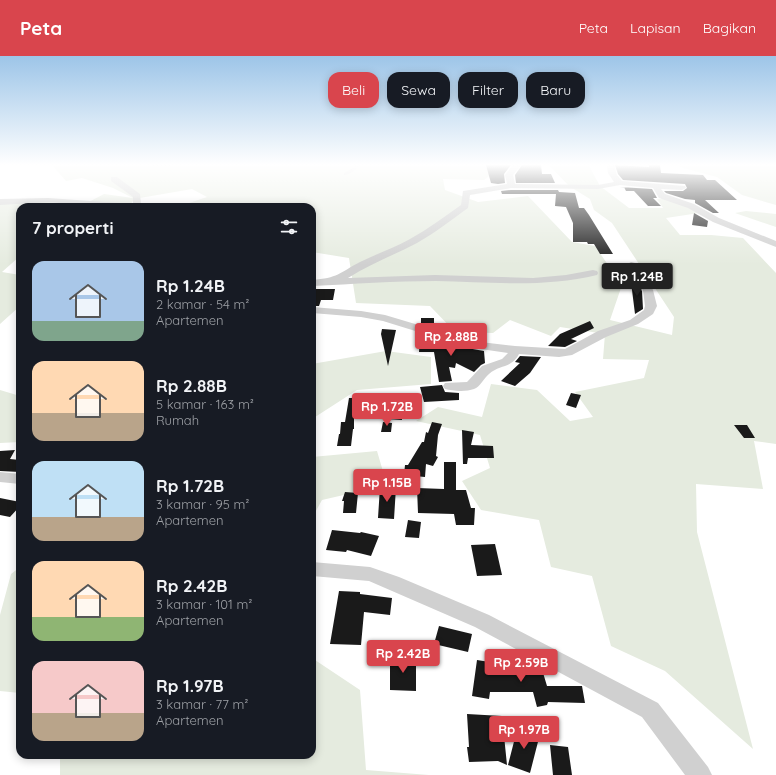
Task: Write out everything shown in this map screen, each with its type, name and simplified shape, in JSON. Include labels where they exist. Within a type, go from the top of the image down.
[{"type":"street","points":[[330,282],[343,277],[362,265],[413,241],[440,225],[466,206],[466,199]]},
{"type":"street","points":[[669,199],[691,206],[716,220],[776,244]]},
{"type":"street","points":[[0,202],[48,200],[88,203]]},
{"type":"street","points":[[316,310],[361,314],[385,318],[471,344],[538,353],[568,352],[602,334],[634,322],[645,316],[648,312],[651,306],[648,290],[631,264]]},
{"type":"street","points":[[316,283],[435,278],[533,280],[566,278],[593,273]]},
{"type":"street","points":[[450,386],[471,386],[486,369],[503,364],[515,350]]},
{"type":"street","points":[[0,477],[16,479]]},
{"type":"street","points":[[316,569],[370,574],[392,582],[496,628],[650,710],[700,775]]},
{"type":"shaded area","points":[[95,199],[137,199],[134,199],[132,203],[87,203]]},
{"type":"shaded area","points":[[202,199],[469,199],[478,202],[507,199],[530,199],[572,242],[595,246],[622,285],[610,320],[672,335],[674,317],[612,223],[594,210],[589,199],[617,199],[629,208],[663,208],[657,199],[670,199],[699,213],[666,218],[680,235],[711,235],[743,238],[776,273],[776,444],[754,441],[763,489],[696,484],[697,532],[753,749],[665,671],[611,646],[592,576],[551,567],[539,520],[481,510],[462,481],[490,468],[480,435],[416,421],[438,407],[482,417],[491,384],[537,390],[570,421],[593,417],[575,392],[644,378],[649,360],[603,359],[605,334],[560,327],[551,336],[510,320],[493,333],[455,332],[430,306],[356,303],[349,258],[316,253],[316,203],[189,203]]},
{"type":"shaded area","points":[[754,199],[776,199],[776,205]]},
{"type":"shaded area","points":[[36,201],[60,203],[16,203],[16,260],[2,272],[16,274],[16,310],[0,324],[0,204]]},
{"type":"shaded area","points":[[746,211],[776,214],[776,227],[735,213]]},
{"type":"shaded area","points":[[386,351],[431,357],[431,384],[357,390],[316,416],[316,363]]},
{"type":"shaded area","points":[[0,390],[16,395],[16,442],[0,443]]},
{"type":"shaded area","points":[[377,451],[387,485],[322,500],[316,511],[316,457]]},
{"type":"shaded area","points":[[16,570],[16,693],[0,691],[0,615],[11,574]]},
{"type":"shaded area","points":[[316,661],[360,690],[366,770],[429,775],[60,775],[60,759],[316,759]]},
{"type":"building","points":[[556,199],[576,199],[579,208],[584,208],[613,254],[600,254],[594,244],[588,244],[587,242],[573,242],[573,223],[566,207],[555,206]]},
{"type":"building","points":[[641,199],[654,199],[661,206],[648,206]]},
{"type":"building","points":[[684,199],[735,199],[737,200],[705,200],[719,213],[713,213],[695,203],[695,200]]},
{"type":"building","points":[[694,213],[708,221],[707,227],[692,225]]},
{"type":"building","points":[[631,282],[636,282],[642,291],[643,309],[635,314]]},
{"type":"building","points":[[316,289],[335,289],[333,300],[321,300],[319,306],[316,306]]},
{"type":"building","points":[[421,318],[434,318],[434,328],[421,324]]},
{"type":"building","points":[[590,321],[594,328],[571,339],[577,341],[565,347],[548,346],[560,334]]},
{"type":"building","points":[[466,327],[478,327],[479,336],[483,336],[483,341],[467,338]]},
{"type":"building","points":[[382,329],[396,330],[388,366],[381,334]]},
{"type":"building","points":[[420,334],[433,338],[433,341],[484,351],[485,363],[474,372],[456,363],[455,368],[449,367],[452,381],[439,382],[434,352],[419,352]]},
{"type":"building","points":[[520,356],[541,357],[530,373],[515,386],[501,381],[520,363],[515,362]]},
{"type":"building","points":[[442,385],[445,392],[459,393],[459,400],[424,402],[420,387]]},
{"type":"building","points":[[571,393],[581,395],[576,408],[566,405]]},
{"type":"building","points":[[399,396],[402,420],[387,419],[385,397]]},
{"type":"building","points":[[349,398],[360,398],[356,414],[354,414],[354,429],[351,446],[337,446],[341,422],[345,422]]},
{"type":"building","points":[[383,422],[392,423],[391,432],[381,432]]},
{"type":"building","points":[[432,422],[442,424],[438,435],[436,456],[438,457],[433,466],[426,464],[425,477],[404,475],[405,465],[408,465],[422,442],[424,442],[426,432],[428,433]]},
{"type":"building","points":[[734,425],[747,425],[755,438],[744,438]]},
{"type":"building","points":[[462,430],[474,432],[471,445],[493,446],[494,458],[468,458],[467,464],[463,464]]},
{"type":"building","points":[[15,450],[10,459],[16,460],[16,472],[0,471],[0,451]]},
{"type":"building","points":[[444,462],[456,462],[456,490],[466,490],[471,508],[475,508],[474,525],[456,525],[454,514],[418,513],[417,488],[444,489]]},
{"type":"building","points":[[380,487],[396,487],[394,519],[378,518]]},
{"type":"building","points":[[345,492],[358,493],[356,513],[343,513],[344,501],[342,501]]},
{"type":"building","points":[[0,498],[16,501],[16,510],[10,517],[0,515]]},
{"type":"building","points":[[408,520],[421,522],[419,538],[405,537]]},
{"type":"building","points":[[332,530],[361,532],[379,536],[371,556],[347,550],[346,552],[326,550]]},
{"type":"building","points":[[495,544],[502,575],[477,576],[471,545]]},
{"type":"building","points":[[339,591],[360,592],[360,594],[392,598],[390,615],[364,612],[361,645],[330,644]]},
{"type":"building","points":[[439,626],[472,634],[468,652],[434,644]]},
{"type":"building","points":[[501,657],[514,657],[516,668],[541,666],[547,686],[582,686],[585,703],[548,702],[547,705],[537,707],[533,692],[490,692],[489,699],[472,696],[477,660],[502,664]]},
{"type":"building","points":[[390,658],[416,659],[416,691],[390,690]]},
{"type":"building","points":[[467,714],[502,716],[507,765],[498,761],[469,762],[467,747],[469,747]]},
{"type":"building","points":[[518,726],[540,734],[530,773],[508,765]]},
{"type":"building","points":[[550,745],[568,747],[572,775],[553,775]]}]
